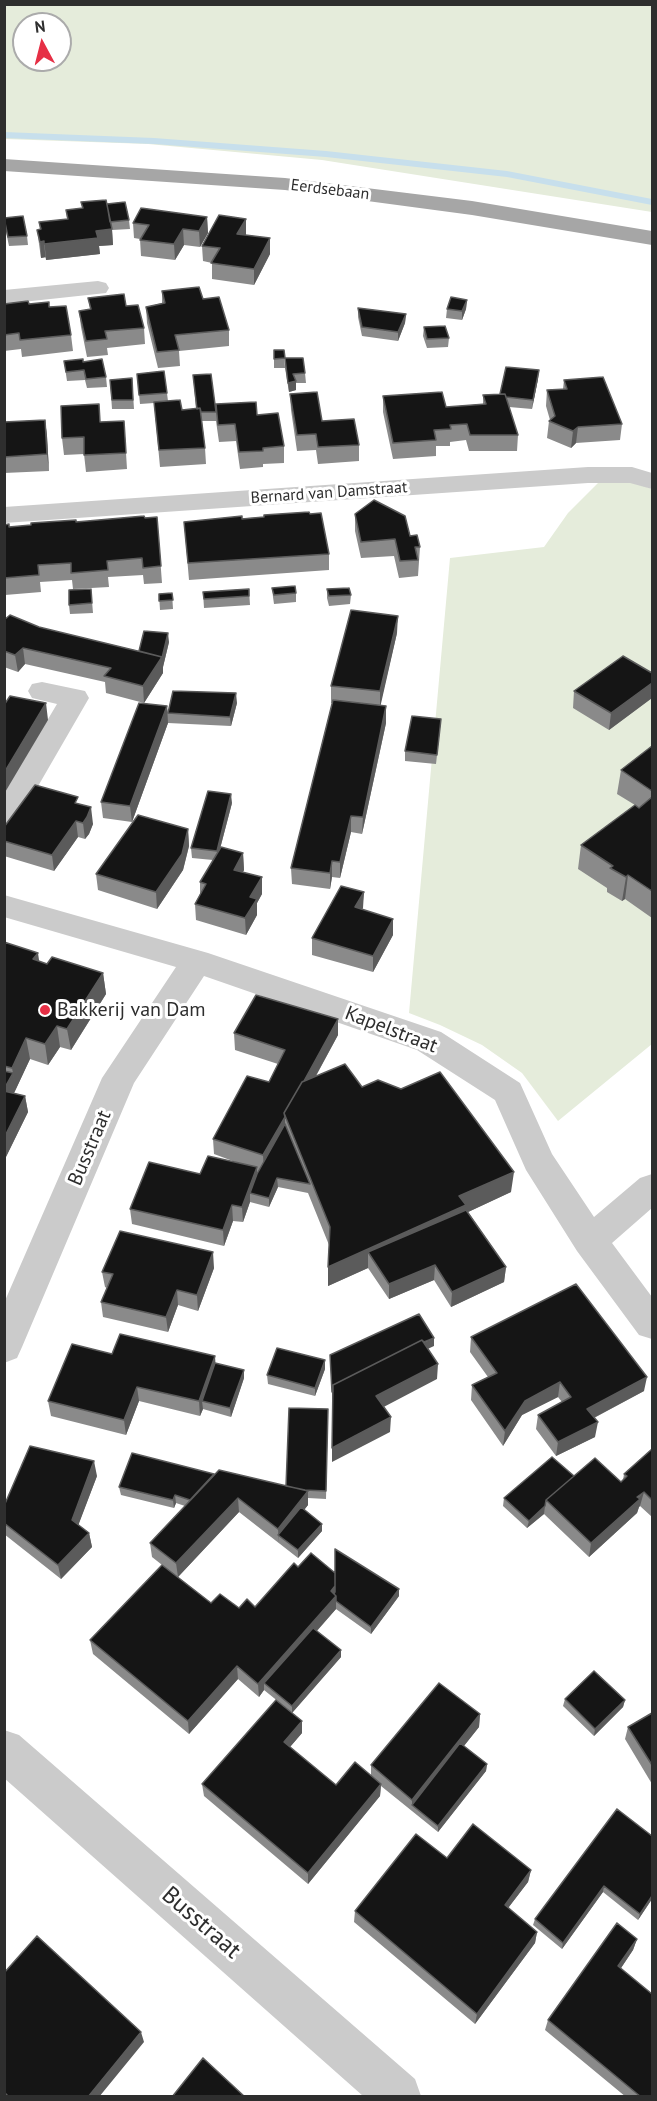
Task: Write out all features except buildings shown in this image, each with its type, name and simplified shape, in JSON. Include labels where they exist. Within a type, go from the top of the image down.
[{"type":"main road","name":"Eerdsebaan","points":[[4,165],[285,184],[472,208],[652,238]]},
{"type":"street","points":[[4,297],[98,288]]},
{"type":"street","name":"Bernard van Damstraat","points":[[4,515],[588,475],[632,476],[652,481]]},
{"type":"street","points":[[4,819],[75,698],[42,691]]},
{"type":"street","name":"Kapelstraat","points":[[4,906],[197,961],[429,1041],[508,1092],[538,1160],[590,1241],[652,1324]]},
{"type":"street","name":"Busstraat","points":[[4,1347],[120,1078],[197,961]]},
{"type":"street","points":[[590,1241],[652,1188]]},
{"type":"street","name":"Busstraat","points":[[4,1750],[398,2097]]},
{"type":"green space","points":[[5,4],[652,5],[652,212],[322,160],[148,144],[5,139]]},
{"type":"green space","points":[[600,481],[630,481],[652,489],[652,1044],[558,1121],[522,1073],[482,1045],[409,1013],[450,558],[544,547],[568,513]]},
{"type":"waterway","points":[[4,135],[154,141],[326,154],[507,174],[652,202]]},
{"type":"place","name":"Bakkerij van Dam","points":[[45,1010]]}]
